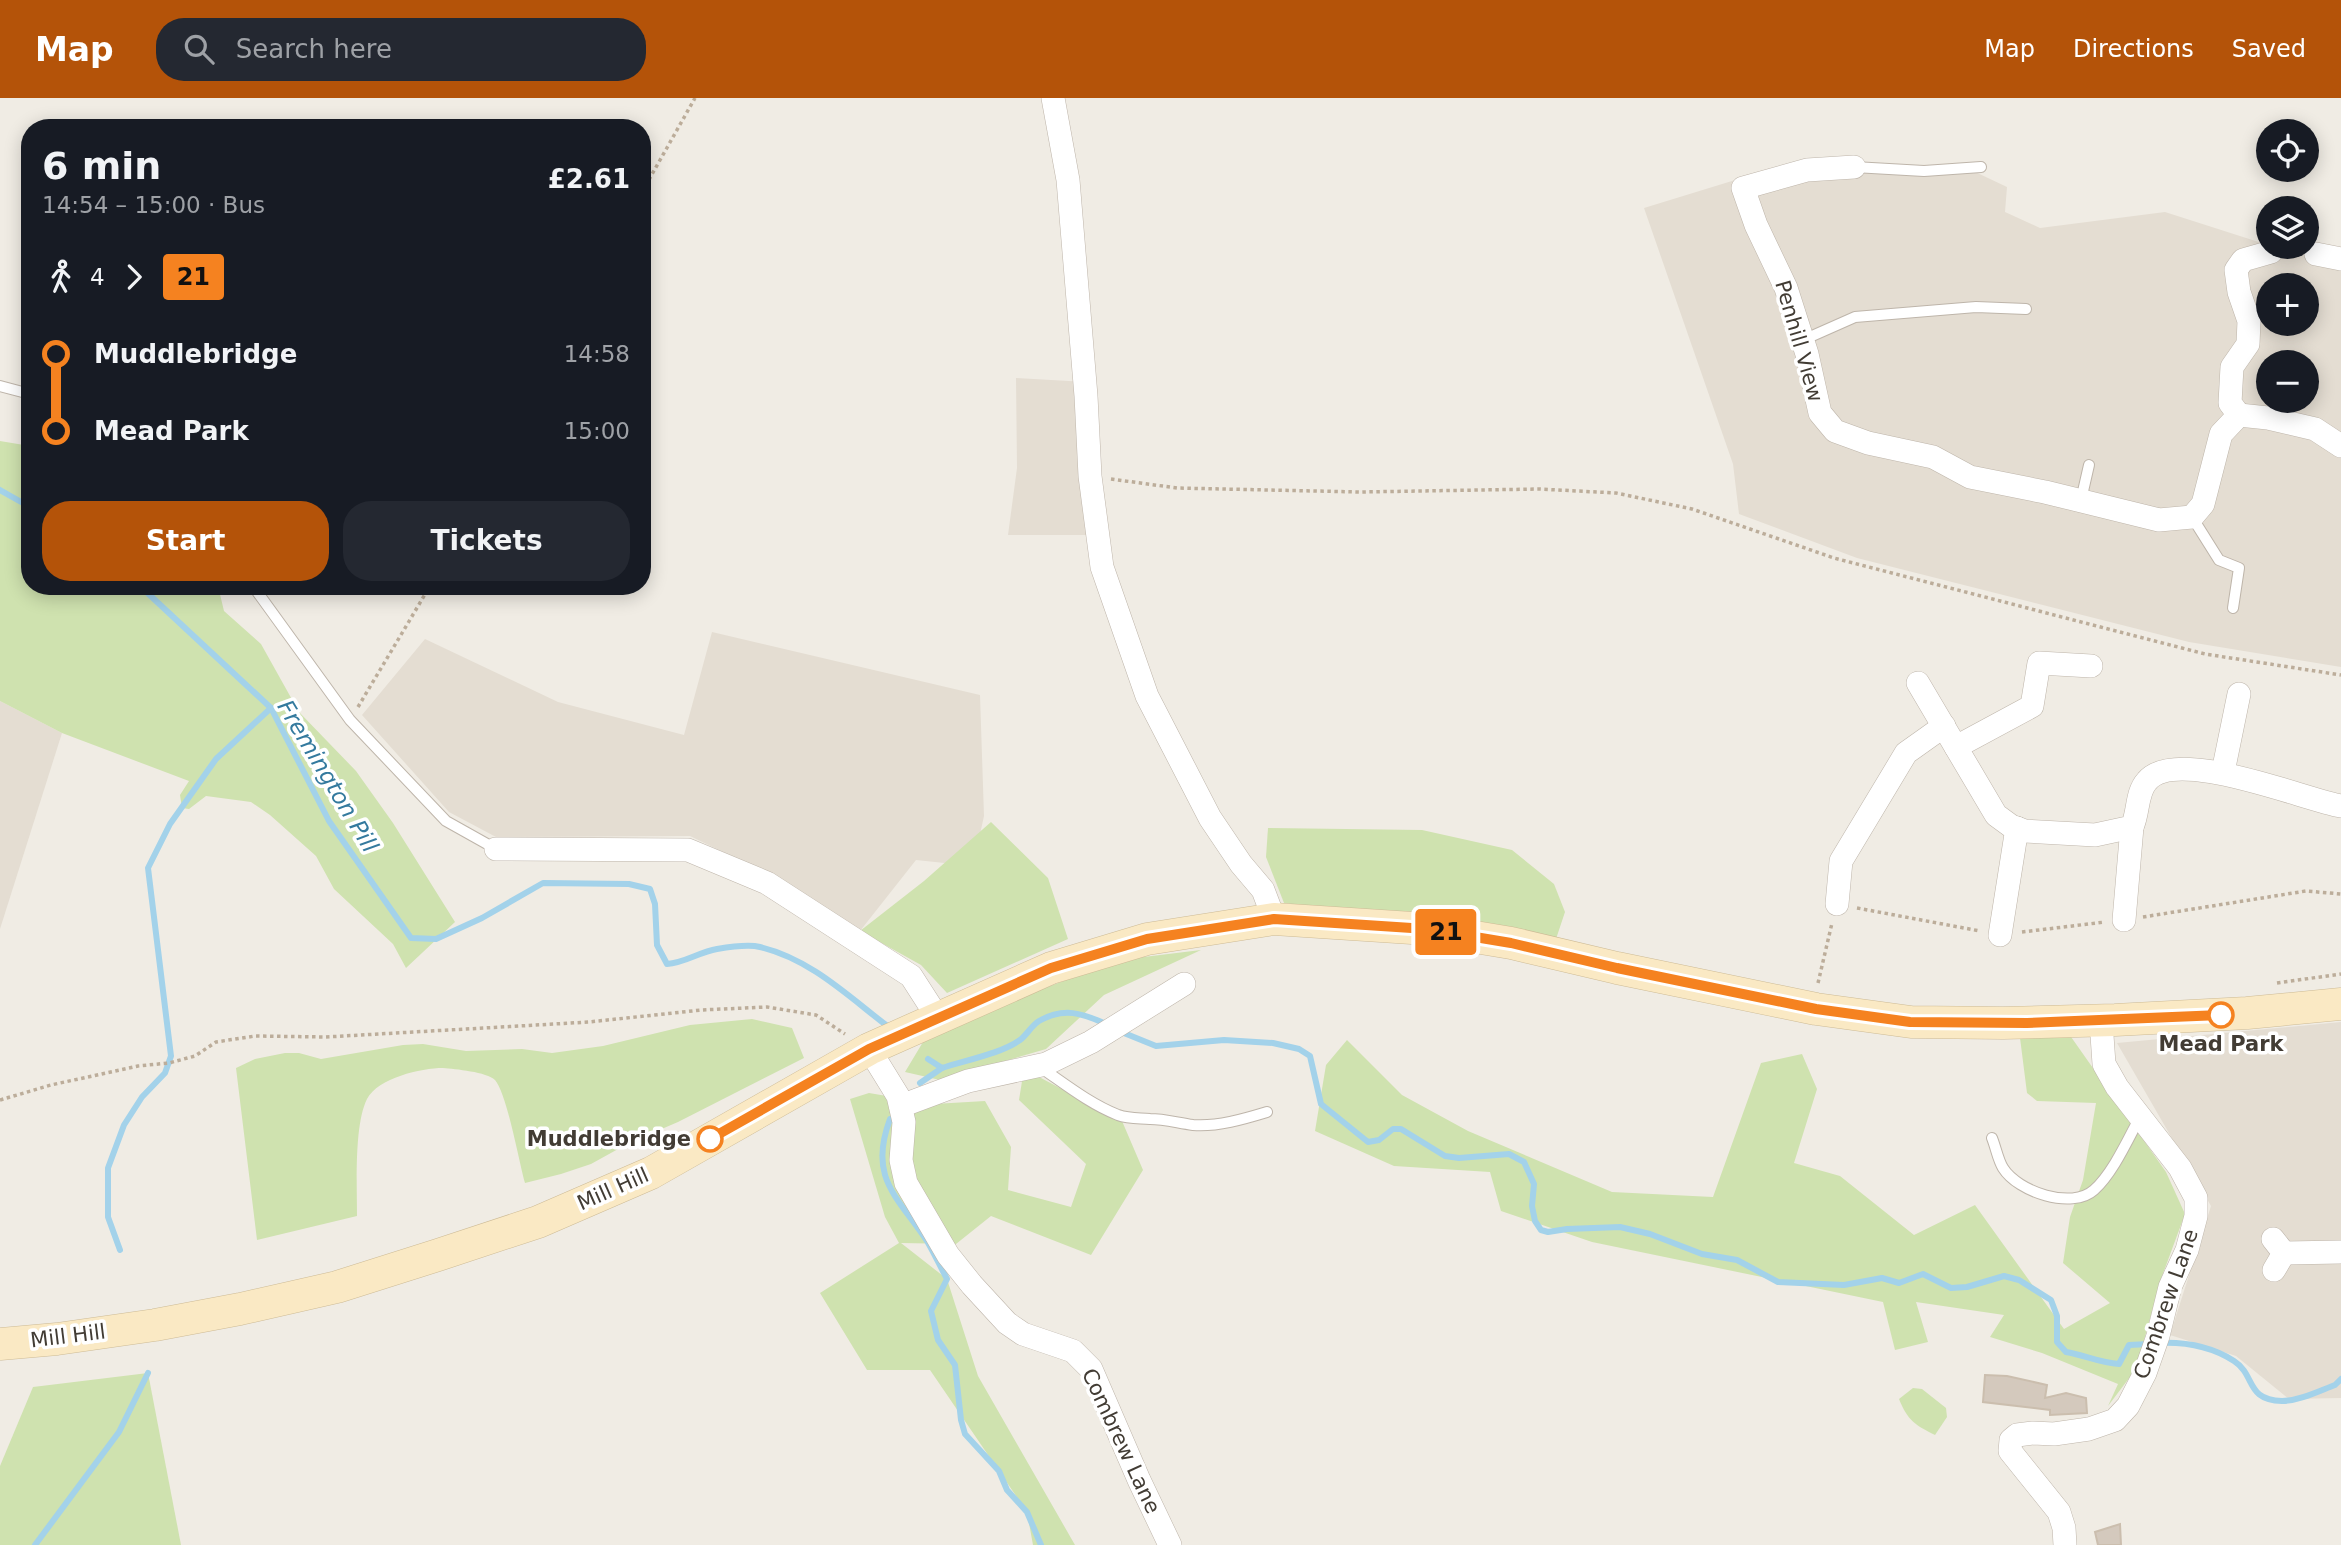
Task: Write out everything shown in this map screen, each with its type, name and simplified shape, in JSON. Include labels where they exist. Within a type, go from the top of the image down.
[{"type":"main road","name":"Mill Hill","points":[[0,1344],[155,1325],[337,1287],[538,1222],[651,1173],[869,1049],[1051,968],[1147,939],[1274,919],[1427,929],[1511,943],[1816,1009],[1910,1022],[2101,1021],[2247,1013],[2341,1004]]},
{"type":"street","points":[[1054,98],[1068,180],[1090,476],[1102,567],[1147,696],[1210,818],[1241,864],[1263,890],[1274,919]]},
{"type":"street","name":"Penhill View","points":[[1854,167],[1807,170],[1743,188],[1756,225],[1786,288],[1803,340],[1820,413],[1835,431],[1868,443],[1933,457],[1970,477],[2081,500],[2159,520],[2192,517]]},
{"type":"street","points":[[2319,255],[2341,259]]},
{"type":"street","points":[[2256,256],[2243,260],[2236,270],[2239,292],[2249,321],[2248,344],[2232,367],[2230,403],[2239,415],[2268,418],[2315,429],[2341,446]]},
{"type":"street","points":[[2192,517],[2203,504],[2221,434],[2239,415]]},
{"type":"street","points":[[1956,747],[2032,706],[2039,663],[2091,666]]},
{"type":"street","points":[[1918,683],[1996,815],[2025,831],[2095,835],[2132,827]]},
{"type":"street","points":[[2223,772],[2239,694]]},
{"type":"street","points":[[1837,904],[1841,861],[1854,839],[1906,753],[1944,726]]},
{"type":"street","points":[[2124,920],[2132,827],[2142,791],[2154,774],[2183,770],[2223,772],[2341,806]]},
{"type":"street","points":[[2000,935],[2017,828]]},
{"type":"street","points":[[496,849],[688,850],[767,883],[911,976],[938,1018]]},
{"type":"street","points":[[901,1106],[968,1081],[1046,1064],[1091,1042],[1184,984]]},
{"type":"street","name":"Combrew Lane","points":[[2065,1545],[2064,1528],[2059,1513],[2010,1451],[2011,1440],[2017,1435],[2054,1434],[2088,1429],[2115,1420],[2128,1406],[2145,1373],[2158,1336],[2169,1287],[2187,1250],[2196,1216],[2196,1198],[2180,1168],[2117,1087],[2104,1064],[2101,1021]]},
{"type":"street","name":"Combrew Lane","points":[[869,1049],[898,1096],[901,1106],[904,1122],[901,1160],[906,1183],[948,1255],[1007,1323],[1023,1334],[1073,1351],[1091,1369],[1170,1545]]},
{"type":"street","points":[[2277,1254],[2341,1252]]},
{"type":"lane","points":[[1854,167],[1924,171],[1981,167]]},
{"type":"lane","points":[[1803,340],[1855,317],[1976,307],[2026,309]]},
{"type":"lane","points":[[0,386],[21,392]]},
{"type":"lane","points":[[2081,500],[2089,465]]},
{"type":"lane","points":[[2192,517],[2219,560],[2239,568],[2233,608]]},
{"type":"lane","points":[[260,595],[350,720],[446,821],[496,849]]},
{"type":"lane","points":[[1038,1066],[1079,1094],[1118,1115],[1130,1118],[1202,1125],[1245,1119],[1267,1112]]},
{"type":"lane","points":[[1992,1138],[2003,1168],[2013,1180],[2035,1192],[2067,1199],[2080,1198],[2093,1191],[2105,1176],[2140,1117]]},
{"type":"path","points":[[651,176],[695,98]]},
{"type":"path","points":[[1090,476],[1177,488],[1361,492],[1539,489],[1616,493],[1692,509],[1834,558],[2205,654],[2341,676]]},
{"type":"path","points":[[350,720],[425,595]]},
{"type":"path","points":[[1808,984],[1817,985],[1837,904],[2000,935],[2124,920],[2306,891],[2341,894]]},
{"type":"path","points":[[2271,984],[2341,974]]},
{"type":"path","points":[[0,1100],[51,1085],[138,1066],[169,1063],[195,1056],[216,1042],[255,1036],[326,1037],[589,1023],[701,1010],[767,1007],[816,1015],[869,1049]]},
{"type":"shaded area","points":[[1781,166],[1969,169],[2007,187],[2005,212],[2040,228],[2165,212],[2256,241],[2256,259],[2319,259],[2319,253],[2341,257],[2341,667],[2189,642],[1857,558],[1739,514],[1733,464],[1644,208]]},
{"type":"shaded area","points":[[1016,378],[1086,382],[1095,535],[1008,535],[1017,468]]},
{"type":"shaded area","points":[[712,632],[980,695],[984,816],[973,866],[916,860],[860,931],[773,876],[690,836],[496,837],[449,812],[362,715],[425,639],[558,702],[684,735]]},
{"type":"shaded area","points":[[0,701],[62,733],[0,929]]},
{"type":"shaded area","points":[[2341,1022],[2341,1398],[2289,1399],[2236,1356],[2170,1335],[2211,1206],[2117,1043]]},
{"type":"green space","points":[[0,441],[21,444],[21,595],[220,595],[224,611],[261,644],[299,712],[356,771],[393,823],[455,922],[406,968],[393,944],[334,889],[316,856],[270,815],[251,802],[206,796],[189,809],[182,808],[180,795],[189,781],[62,733],[0,701]]},
{"type":"green space","points":[[991,822],[1048,878],[1068,939],[947,993],[921,965],[860,931],[924,881]]},
{"type":"green space","points":[[1268,828],[1422,830],[1512,850],[1554,884],[1565,912],[1556,939],[1284,903],[1266,857]]},
{"type":"green space","points":[[1201,950],[1104,995],[1046,1049],[940,1080],[905,1072],[929,1032],[1119,960]]},
{"type":"green space","points":[[752,1019],[792,1028],[804,1058],[591,1164],[525,1183],[508,1113],[495,1080],[478,1073],[443,1068],[412,1072],[390,1080],[373,1092],[363,1110],[357,1156],[357,1216],[257,1240],[236,1068],[255,1059],[299,1053],[321,1059],[423,1044],[466,1051],[522,1049],[552,1053],[603,1046],[690,1025]]},
{"type":"green space","points":[[2019,1030],[2069,1034],[2166,1172],[2185,1214],[2161,1279],[2136,1369],[2108,1406],[2118,1384],[2042,1353],[1990,1337],[2004,1315],[1916,1302],[1928,1342],[1895,1350],[1883,1302],[1592,1242],[1501,1211],[1490,1172],[1394,1166],[1315,1131],[1326,1065],[1347,1040],[1402,1095],[1468,1131],[1612,1192],[1713,1197],[1761,1063],[1802,1054],[1817,1089],[1794,1163],[1840,1176],[1914,1235],[1975,1205],[2064,1329],[2110,1303],[2063,1263],[2070,1217],[2083,1180],[2096,1103],[2037,1101],[2027,1093]]},
{"type":"green space","points":[[1024,1069],[1122,1121],[1143,1170],[1091,1255],[991,1216],[956,1244],[901,1243],[947,1279],[978,1376],[1075,1545],[1033,1545],[1027,1512],[930,1370],[867,1370],[820,1293],[899,1243],[885,1217],[850,1099],[869,1093],[934,1104],[985,1101],[1011,1147],[1008,1190],[1071,1207],[1086,1164],[1019,1100]]},
{"type":"green space","points":[[148,1373],[181,1545],[0,1545],[0,1466],[33,1387]]},
{"type":"green space","points":[[1913,1388],[1922,1389],[1946,1408],[1947,1417],[1935,1435],[1913,1422],[1902,1406],[1899,1399]]},
{"type":"building","points":[[1985,1375],[2007,1376],[2047,1385],[2045,1398],[2066,1393],[2086,1398],[2087,1413],[2050,1415],[2050,1410],[1983,1402]]},
{"type":"building","points":[[2120,1524],[2121,1545],[2098,1545],[2095,1532]]},
{"type":"waterway","name":"Fremington Pill","points":[[0,490],[21,502]]},
{"type":"waterway","points":[[150,595],[271,708],[329,821],[411,938],[436,939],[482,918],[543,883],[629,884],[650,889],[655,904],[657,945],[667,964],[717,949],[760,947],[812,969],[886,1025]]},
{"type":"waterway","points":[[120,1250],[108,1217],[108,1168],[124,1125],[142,1097],[165,1073],[171,1056],[148,868],[170,824],[216,759],[271,708]]},
{"type":"waterway","points":[[928,1059],[942,1068],[993,1053],[1020,1040],[1039,1021],[1057,1014],[1073,1013],[1106,1024]]},
{"type":"waterway","points":[[1119,1031],[1156,1046],[1224,1040],[1273,1043],[1299,1049],[1310,1056],[1321,1104],[1368,1142],[1379,1140],[1393,1129],[1401,1129],[1445,1156],[1459,1158],[1509,1154],[1524,1162],[1534,1184],[1532,1206],[1535,1221],[1541,1230],[1548,1232],[1620,1227],[1650,1234],[1702,1254],[1737,1260],[1778,1282],[1844,1285],[1882,1278],[1899,1283],[1923,1274],[1951,1288],[1967,1287],[2004,1276],[2019,1280],[2051,1300],[2057,1316],[2057,1342],[2066,1352],[2119,1364],[2129,1345],[2149,1344]]},
{"type":"waterway","points":[[920,1083],[942,1068]]},
{"type":"waterway","points":[[890,1119],[884,1139],[884,1172],[896,1198],[927,1241],[947,1279],[931,1311],[938,1340],[955,1365],[965,1434],[999,1471],[1007,1490],[1027,1512],[1041,1545]]},
{"type":"waterway","points":[[2160,1343],[2199,1346],[2226,1356],[2241,1367],[2256,1392],[2270,1400],[2289,1401],[2302,1398],[2335,1385],[2341,1379]]},
{"type":"waterway","points":[[35,1545],[119,1432],[148,1373]]},
{"type":"bus line","name":"21","points":[[710,1139],[869,1049],[1051,968],[1147,939],[1274,919],[1427,929],[1511,943],[1816,1009],[1910,1022],[2027,1023],[2221,1015]]},
{"type":"place","name":"Mead Park","points":[[2221,1015]]},
{"type":"place","name":"Muddlebridge","points":[[710,1139]]}]
